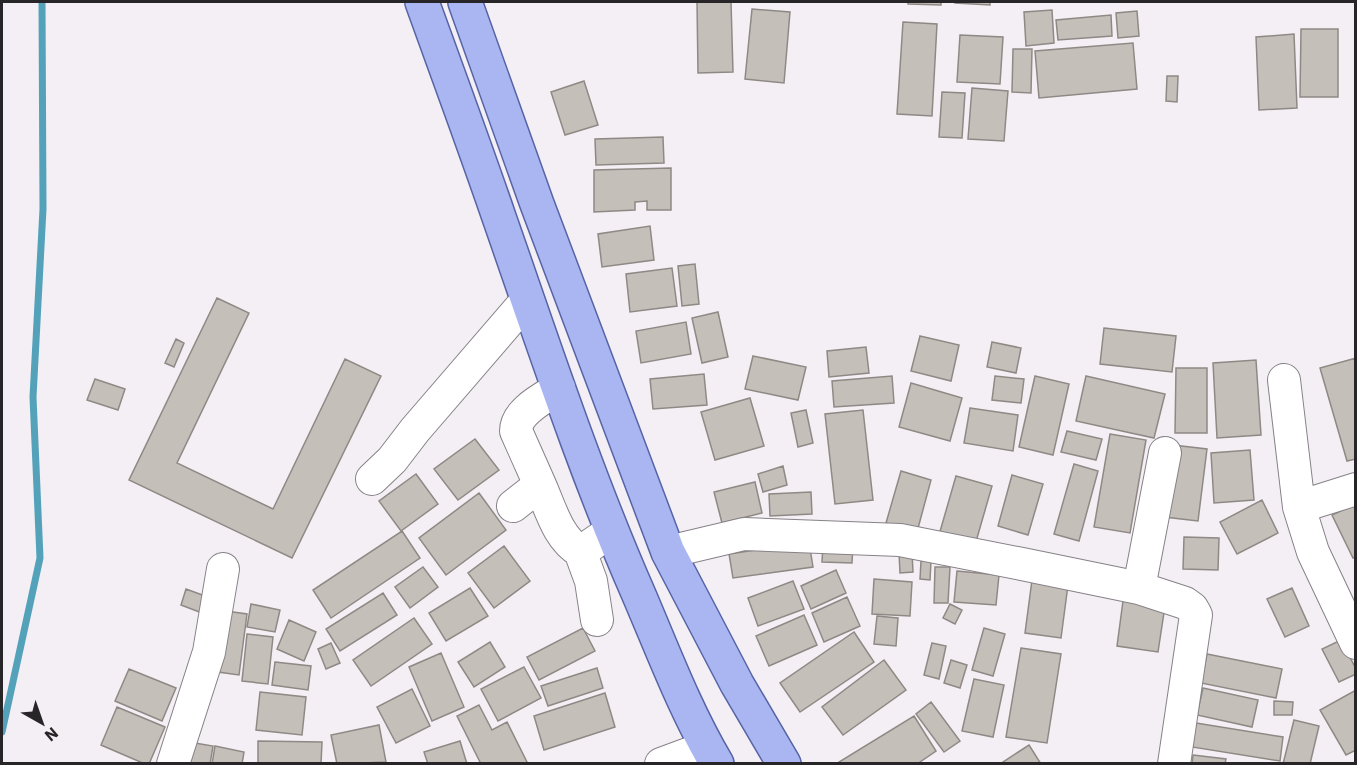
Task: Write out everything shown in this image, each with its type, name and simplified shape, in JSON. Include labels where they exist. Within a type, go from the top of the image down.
[{"type":"main road","points":[[422,2],[611,531],[683,697],[712,755]]},
{"type":"main road","points":[[465,2],[537,204],[668,552],[737,684],[784,763]]},
{"type":"main road","points":[[500,219],[537,204]]},
{"type":"street","points":[[372,478],[392,460],[527,300]]},
{"type":"street","points":[[1284,380],[1299,507],[1313,552],[1356,643]]},
{"type":"street","points":[[559,388],[535,403],[521,416],[516,423],[516,430],[564,537],[572,547],[580,551],[591,581],[597,620]]},
{"type":"street","points":[[1139,588],[1165,453]]},
{"type":"street","points":[[513,506],[540,485]]},
{"type":"street","points":[[1299,507],[1356,489]]},
{"type":"street","points":[[580,551],[611,531]]},
{"type":"street","points":[[668,552],[744,534],[900,540],[1139,588],[1185,603],[1196,615],[1174,764]]},
{"type":"street","points":[[173,764],[209,652],[224,569]]},
{"type":"street","points":[[661,764],[712,755]]},
{"type":"building","points":[[697,2],[731,2],[733,72],[698,73]]},
{"type":"building","points":[[908,2],[941,2],[941,5],[908,4]]},
{"type":"building","points":[[990,2],[990,5],[955,3]]},
{"type":"building","points":[[752,9],[790,12],[784,83],[745,79]]},
{"type":"building","points":[[1052,10],[1054,43],[1026,46],[1024,12]]},
{"type":"building","points":[[1137,11],[1139,36],[1118,38],[1116,13]]},
{"type":"building","points":[[1111,15],[1112,36],[1058,40],[1056,20]]},
{"type":"building","points":[[903,22],[937,24],[932,116],[897,114]]},
{"type":"building","points":[[1301,29],[1338,29],[1338,97],[1300,97]]},
{"type":"building","points":[[1294,34],[1297,108],[1259,110],[1256,37]]},
{"type":"building","points":[[960,35],[1003,37],[1000,84],[957,82]]},
{"type":"building","points":[[1133,43],[1137,89],[1039,98],[1035,51]]},
{"type":"building","points":[[1013,49],[1032,49],[1031,93],[1012,92]]},
{"type":"building","points":[[1167,76],[1178,76],[1177,102],[1166,101]]},
{"type":"building","points":[[584,81],[598,125],[565,135],[551,92]]},
{"type":"building","points":[[972,88],[1008,91],[1004,141],[968,139]]},
{"type":"building","points":[[942,92],[965,93],[962,138],[939,137]]},
{"type":"building","points":[[663,137],[664,163],[596,165],[595,139]]},
{"type":"building","points":[[671,168],[671,210],[647,210],[647,201],[635,202],[635,210],[594,212],[594,170]]},
{"type":"building","points":[[650,226],[654,260],[602,267],[598,234]]},
{"type":"building","points":[[695,264],[699,304],[682,306],[678,266]]},
{"type":"building","points":[[672,268],[677,306],[630,312],[626,274]]},
{"type":"building","points":[[217,298],[249,313],[177,463],[273,509],[345,359],[381,376],[292,558],[129,480]]},
{"type":"building","points":[[718,312],[728,357],[702,363],[692,318]]},
{"type":"building","points":[[686,322],[691,354],[641,363],[636,331]]},
{"type":"building","points":[[1104,328],[1176,336],[1172,372],[1100,364]]},
{"type":"building","points":[[920,336],[959,345],[951,381],[911,371]]},
{"type":"building","points":[[176,339],[184,343],[174,367],[165,363]]},
{"type":"building","points":[[992,342],[1021,348],[1016,373],[987,367]]},
{"type":"building","points":[[866,347],[869,373],[829,377],[827,351]]},
{"type":"building","points":[[753,356],[806,367],[798,400],[745,389]]},
{"type":"building","points":[[1356,358],[1356,459],[1347,461],[1320,368]]},
{"type":"building","points":[[1256,360],[1261,435],[1217,438],[1213,363]]},
{"type":"building","points":[[1176,368],[1207,368],[1207,433],[1175,433]]},
{"type":"building","points":[[704,374],[707,405],[653,409],[650,379]]},
{"type":"building","points":[[892,376],[894,403],[834,407],[832,381]]},
{"type":"building","points":[[995,376],[1024,379],[1021,403],[992,400]]},
{"type":"building","points":[[1035,376],[1069,384],[1053,455],[1019,447]]},
{"type":"building","points":[[1086,376],[1165,394],[1154,438],[1076,421]]},
{"type":"building","points":[[95,379],[125,389],[118,410],[87,400]]},
{"type":"building","points":[[911,383],[962,398],[950,441],[899,427]]},
{"type":"building","points":[[750,398],[764,446],[715,460],[701,412]]},
{"type":"building","points":[[970,408],[1018,415],[1013,451],[964,443]]},
{"type":"building","points":[[806,410],[813,443],[798,447],[791,413]]},
{"type":"building","points":[[863,410],[873,500],[835,504],[825,414]]},
{"type":"building","points":[[1067,431],[1102,439],[1096,460],[1061,452]]},
{"type":"building","points":[[1110,434],[1146,440],[1130,533],[1094,527]]},
{"type":"building","points":[[475,439],[499,470],[458,500],[434,469]]},
{"type":"building","points":[[1173,445],[1207,449],[1198,521],[1164,517]]},
{"type":"building","points":[[1250,450],[1254,500],[1214,503],[1211,453]]},
{"type":"building","points":[[1074,464],[1098,471],[1079,541],[1054,534]]},
{"type":"building","points":[[783,466],[787,485],[763,492],[758,474]]},
{"type":"building","points":[[901,471],[931,480],[917,532],[886,523]]},
{"type":"building","points":[[416,474],[438,504],[401,531],[379,501]]},
{"type":"building","points":[[1012,475],[1043,484],[1028,535],[998,526]]},
{"type":"building","points":[[956,476],[992,486],[975,545],[939,535]]},
{"type":"building","points":[[755,482],[762,513],[722,523],[714,492]]},
{"type":"building","points":[[811,492],[812,514],[770,516],[769,494]]},
{"type":"building","points":[[479,493],[506,530],[446,575],[419,538]]},
{"type":"building","points":[[1262,500],[1278,533],[1237,554],[1220,522]]},
{"type":"building","points":[[1356,504],[1356,557],[1353,558],[1332,515]]},
{"type":"building","points":[[402,531],[420,558],[331,618],[313,590]]},
{"type":"building","points":[[1184,537],[1219,538],[1218,570],[1183,569]]},
{"type":"building","points":[[809,542],[813,567],[733,578],[729,554]]},
{"type":"building","points":[[823,544],[853,544],[852,563],[822,562]]},
{"type":"building","points":[[504,546],[530,581],[494,608],[468,573]]},
{"type":"building","points":[[912,552],[913,572],[900,573],[899,553]]},
{"type":"building","points":[[921,561],[931,561],[930,580],[920,579]]},
{"type":"building","points":[[423,567],[438,587],[410,608],[395,587]]},
{"type":"building","points":[[935,567],[950,567],[948,603],[934,603]]},
{"type":"building","points":[[836,570],[846,593],[811,609],[801,586]]},
{"type":"building","points":[[957,571],[999,575],[996,605],[954,602]]},
{"type":"building","points":[[874,579],[912,582],[910,616],[872,614]]},
{"type":"building","points":[[1032,580],[1068,585],[1061,638],[1025,633]]},
{"type":"building","points":[[793,581],[804,609],[758,626],[748,598]]},
{"type":"building","points":[[470,588],[488,616],[446,641],[429,613]]},
{"type":"building","points":[[1292,588],[1309,626],[1285,637],[1267,599]]},
{"type":"building","points":[[186,589],[216,600],[210,616],[181,605]]},
{"type":"building","points":[[383,593],[397,615],[340,651],[326,629]]},
{"type":"building","points":[[847,597],[860,626],[824,642],[812,613]]},
{"type":"building","points":[[1123,601],[1165,606],[1158,652],[1117,646]]},
{"type":"building","points":[[251,604],[280,610],[275,632],[247,627]]},
{"type":"building","points":[[950,604],[962,610],[955,624],[943,618]]},
{"type":"building","points":[[226,611],[247,614],[239,675],[218,672]]},
{"type":"building","points":[[804,615],[817,645],[769,666],[756,636]]},
{"type":"building","points":[[877,616],[898,618],[896,646],[874,644]]},
{"type":"building","points":[[414,618],[432,644],[371,686],[353,660]]},
{"type":"building","points":[[289,620],[316,632],[304,661],[277,649]]},
{"type":"building","points":[[583,628],[595,651],[539,680],[527,657]]},
{"type":"building","points":[[984,628],[1005,634],[993,676],[972,670]]},
{"type":"building","points":[[854,632],[874,662],[800,712],[780,683]]},
{"type":"building","points":[[247,634],[273,637],[268,684],[242,681]]},
{"type":"building","points":[[1341,640],[1356,669],[1356,674],[1339,682],[1322,649]]},
{"type":"building","points":[[490,642],[505,667],[474,687],[458,662]]},
{"type":"building","points":[[331,643],[340,663],[326,669],[318,649]]},
{"type":"building","points":[[932,643],[946,646],[939,679],[924,675]]},
{"type":"building","points":[[1021,648],[1061,654],[1047,743],[1006,737]]},
{"type":"building","points":[[441,653],[464,707],[432,721],[409,667]]},
{"type":"building","points":[[1207,654],[1282,669],[1276,698],[1201,683]]},
{"type":"building","points":[[884,660],[906,690],[843,735],[822,707]]},
{"type":"building","points":[[951,660],[967,665],[960,688],[944,683]]},
{"type":"building","points":[[275,662],[311,666],[308,690],[272,685]]},
{"type":"building","points":[[524,667],[541,698],[498,721],[481,689]]},
{"type":"building","points":[[597,668],[603,688],[548,706],[541,686]]},
{"type":"building","points":[[129,669],[176,688],[162,721],[115,701]]},
{"type":"building","points":[[974,679],[1004,685],[993,737],[962,731]]},
{"type":"building","points":[[1203,688],[1258,700],[1252,727],[1197,715]]},
{"type":"building","points":[[412,689],[430,726],[396,743],[377,707]]},
{"type":"building","points":[[1356,690],[1356,750],[1346,755],[1320,710]]},
{"type":"building","points":[[260,692],[306,697],[302,735],[256,730]]},
{"type":"building","points":[[605,693],[615,727],[544,750],[534,716]]},
{"type":"building","points":[[1274,701],[1293,702],[1292,715],[1274,715]]},
{"type":"building","points":[[931,702],[960,741],[944,752],[916,714]]},
{"type":"building","points":[[479,705],[492,730],[507,722],[528,764],[481,764],[457,716]]},
{"type":"building","points":[[117,707],[165,727],[149,764],[101,745]]},
{"type":"building","points":[[914,716],[936,751],[917,764],[840,764],[839,762]]},
{"type":"building","points":[[1294,720],[1319,726],[1310,764],[1283,764]]},
{"type":"building","points":[[1196,723],[1283,737],[1280,761],[1192,747]]},
{"type":"building","points":[[379,725],[386,762],[337,764],[331,735]]},
{"type":"building","points":[[258,741],[322,742],[321,764],[258,764]]},
{"type":"building","points":[[460,741],[467,764],[428,764],[424,752]]},
{"type":"building","points":[[189,742],[213,746],[210,764],[185,764]]},
{"type":"building","points":[[1029,745],[1041,764],[1000,764]]},
{"type":"building","points":[[215,746],[244,752],[242,764],[212,764]]},
{"type":"building","points":[[1193,755],[1226,759],[1225,764],[1192,764]]},
{"type":"waterway","points":[[2,732],[40,558],[33,397],[43,209],[42,2]]}]
